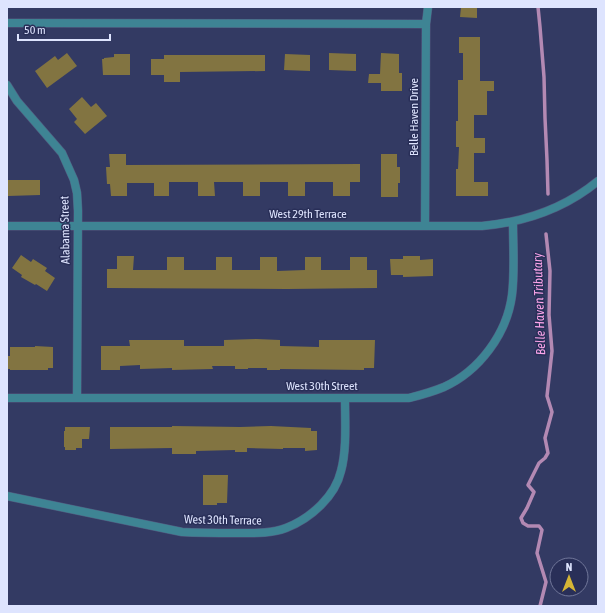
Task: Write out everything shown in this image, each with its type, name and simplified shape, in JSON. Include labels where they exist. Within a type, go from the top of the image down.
[{"type":"street","name":"Belle Haven Drive","points":[[425,226],[426,24],[428,7]]},
{"type":"street","points":[[7,24],[426,24]]},
{"type":"street","name":"Alabama Street","points":[[7,85],[17,101],[62,153],[72,174],[78,193],[77,398]]},
{"type":"street","name":"West 29th Terrace","points":[[7,226],[482,226],[513,222],[533,217],[572,200],[598,181]]},
{"type":"street","name":"West 30th Street","points":[[7,398],[409,398],[428,393],[445,387],[463,376],[488,352],[498,337],[512,297],[513,222]]},
{"type":"street","name":"West 30th Terrace","points":[[7,496],[182,532],[250,533],[285,529],[314,513],[336,486],[344,455],[345,398]]},
{"type":"building","points":[[461,7],[477,7],[477,18],[460,17]]},
{"type":"building","points":[[459,37],[480,37],[480,81],[494,81],[494,91],[487,91],[487,115],[474,115],[474,138],[485,138],[485,153],[474,153],[474,182],[488,182],[488,196],[456,196],[456,169],[458,169],[459,147],[456,147],[456,121],[458,121],[458,80],[463,80],[463,53],[459,53]]},
{"type":"building","points":[[67,53],[77,66],[47,88],[35,71],[55,56],[58,60]]},
{"type":"building","points":[[329,53],[356,54],[356,71],[329,70]]},
{"type":"building","points":[[381,53],[399,54],[399,73],[402,73],[402,91],[381,91],[381,83],[368,83],[369,74],[380,74]]},
{"type":"building","points":[[114,54],[130,54],[130,75],[103,75],[102,59],[114,57]]},
{"type":"building","points":[[285,54],[310,55],[310,71],[284,70]]},
{"type":"building","points":[[164,55],[265,55],[265,71],[180,72],[180,82],[164,82],[164,75],[151,75],[151,59],[164,59]]},
{"type":"building","points":[[82,97],[91,107],[96,103],[107,116],[85,134],[74,122],[77,119],[69,109]]},
{"type":"building","points":[[109,154],[126,154],[126,165],[360,164],[360,182],[350,182],[350,196],[333,196],[333,182],[305,182],[305,196],[288,196],[288,182],[260,182],[260,196],[243,196],[243,182],[214,182],[215,196],[198,196],[198,182],[169,182],[169,196],[154,196],[154,183],[127,183],[127,196],[111,196],[110,184],[107,184],[106,167],[110,167]]},
{"type":"building","points":[[381,154],[397,154],[397,167],[400,167],[398,197],[381,197]]},
{"type":"building","points":[[7,180],[40,180],[40,195],[8,196]]},
{"type":"building","points":[[21,255],[31,262],[33,259],[47,268],[45,271],[55,278],[47,291],[21,277],[22,275],[12,268]]},
{"type":"building","points":[[117,256],[134,256],[133,270],[167,270],[167,257],[184,257],[184,270],[216,270],[216,257],[232,257],[232,270],[260,270],[260,257],[277,257],[277,271],[305,270],[305,257],[321,257],[321,270],[350,270],[350,257],[367,257],[367,270],[377,270],[377,288],[107,288],[107,269],[117,269]]},
{"type":"building","points":[[403,256],[420,256],[420,260],[433,259],[433,276],[403,277],[403,275],[391,275],[390,259],[403,259]]},
{"type":"building","points":[[129,340],[184,340],[184,346],[224,346],[224,340],[280,340],[280,346],[319,347],[319,340],[375,340],[374,368],[364,368],[364,370],[267,370],[267,368],[235,369],[235,366],[212,366],[213,369],[172,370],[172,368],[140,369],[140,365],[120,366],[120,370],[101,370],[101,346],[130,346]]},
{"type":"building","points":[[10,347],[53,347],[53,368],[48,368],[48,370],[7,369],[7,356],[10,356]]},
{"type":"building","points":[[271,426],[311,428],[311,431],[317,431],[317,450],[305,451],[305,448],[247,448],[247,452],[235,452],[235,450],[196,451],[196,454],[172,454],[172,448],[110,449],[110,427]]},
{"type":"building","points":[[65,427],[90,427],[89,439],[82,439],[82,448],[76,448],[76,450],[65,450]]},
{"type":"building","points":[[203,475],[228,475],[227,503],[203,505]]},
{"type":"waterway","name":"Belle Haven Tributary","points":[[538,7],[544,77],[548,194]]},
{"type":"waterway","name":"Belle Haven Tributary","points":[[540,606],[546,582],[537,553],[542,530],[539,526],[528,526],[523,523],[521,518],[534,492],[528,485],[539,463],[548,453],[545,438],[552,412],[547,396],[552,351],[549,315],[550,271],[546,234]]}]
